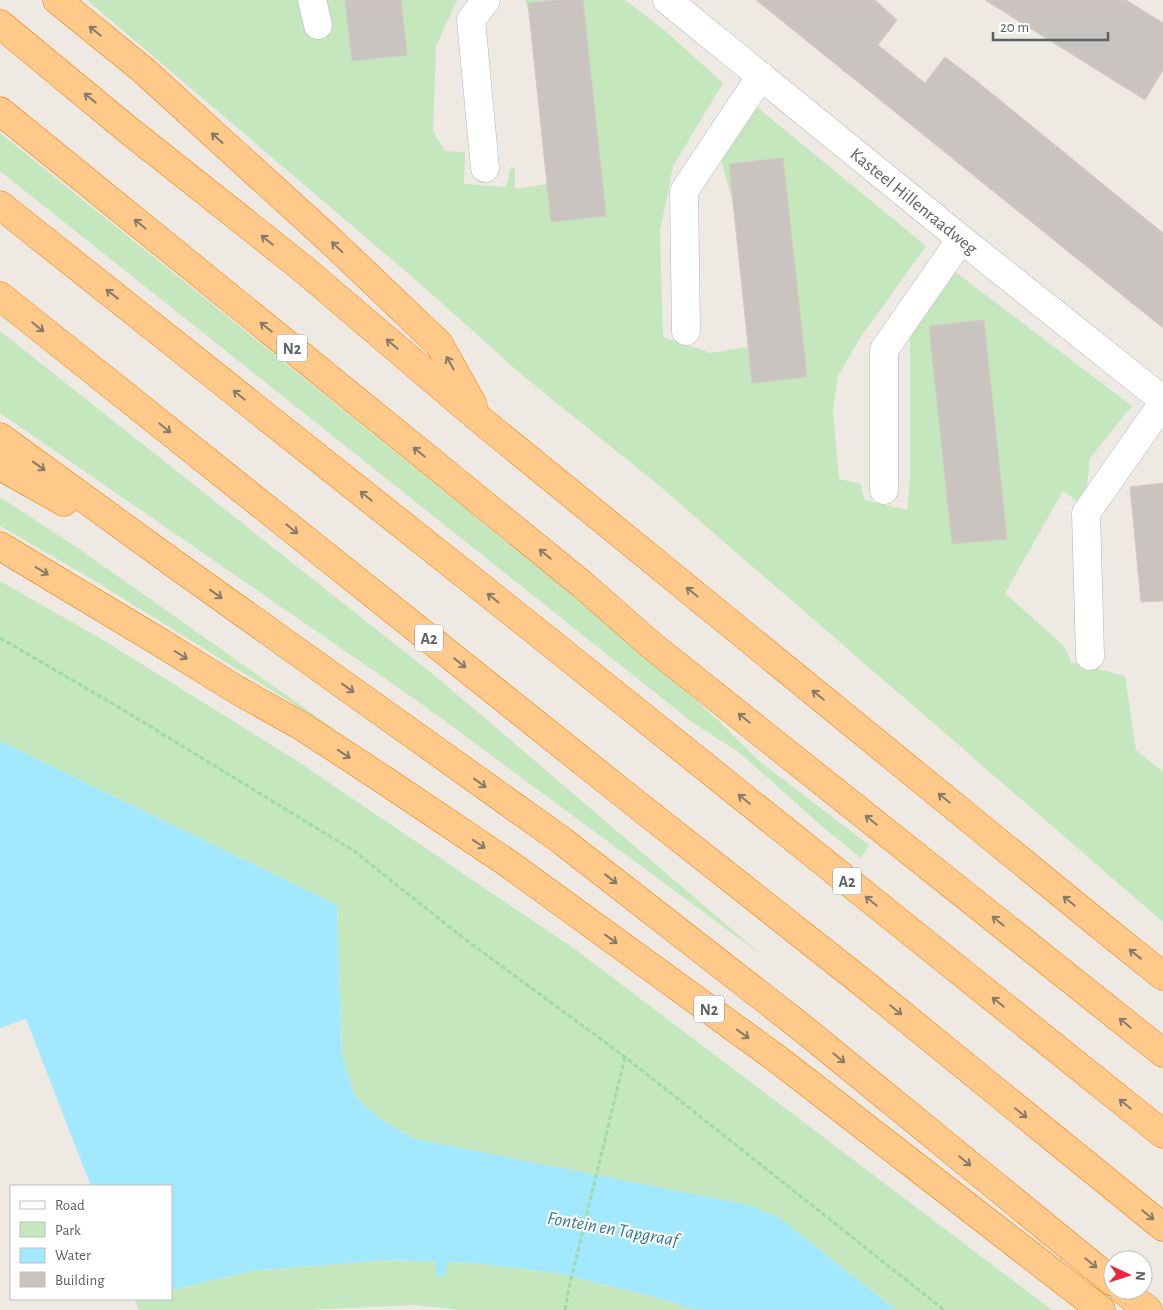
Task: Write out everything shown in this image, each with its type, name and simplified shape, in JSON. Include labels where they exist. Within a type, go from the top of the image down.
[{"type":"highway","points":[[57,0],[149,76],[332,242],[439,344],[482,421]]},
{"type":"highway","points":[[0,24],[127,129],[301,267],[482,421],[1163,976]]},
{"type":"highway","name":"N2","points":[[0,111],[583,585],[652,644],[1163,1053]]},
{"type":"highway","name":"A2","points":[[0,205],[1163,1134]]},
{"type":"highway","name":"A2","points":[[0,296],[858,979],[1163,1227]]},
{"type":"highway","name":"N2","points":[[0,437],[560,840],[801,1027],[1103,1274]]},
{"type":"highway","name":"N2","points":[[0,466],[176,565]]},
{"type":"highway","name":"N2","points":[[0,546],[237,690],[303,727],[506,862],[776,1058],[1101,1310]]},
{"type":"highway","points":[[1136,1300],[1148,1310]]},
{"type":"street","points":[[484,168],[471,20],[486,0]]},
{"type":"street","name":"Kasteel Hillenraadweg","points":[[666,0],[1163,402]]},
{"type":"street","points":[[686,331],[684,191],[761,76]]},
{"type":"street","points":[[884,490],[884,350],[961,240]]},
{"type":"street","points":[[1090,656],[1086,513],[1163,402]]},
{"type":"path","points":[[0,638],[124,710],[354,851],[462,937],[625,1057],[944,1310]]},
{"type":"path","points":[[565,1310],[625,1057]]},
{"type":"green space","points":[[87,0],[457,0],[436,46],[433,131],[445,151],[465,152],[464,184],[506,187],[511,167],[515,168],[515,189],[573,180],[525,0],[625,0],[663,29],[723,83],[673,166],[660,231],[663,337],[711,353],[771,343],[719,152],[752,103],[926,246],[860,338],[838,376],[833,411],[839,479],[861,484],[864,500],[907,510],[910,480],[910,314],[950,268],[1132,406],[1090,458],[1085,507],[1063,491],[1005,593],[1065,647],[1071,662],[1125,676],[1136,750],[1163,772],[1163,922],[656,483],[522,375],[416,280]]},
{"type":"green space","points":[[0,133],[633,644],[718,720],[759,761],[869,845],[861,858],[824,828],[741,754],[692,722],[0,171]]},
{"type":"green space","points":[[0,331],[440,680],[763,956],[419,702],[0,413]]},
{"type":"green space","points":[[0,497],[82,551],[337,731],[85,575],[0,526]]},
{"type":"green space","points":[[0,581],[103,640],[294,759],[576,950],[1052,1310],[896,1310],[778,1217],[415,1139],[383,1121],[355,1097],[342,1056],[337,905],[0,741]]},
{"type":"green space","points":[[386,1260],[474,1263],[557,1273],[659,1298],[696,1310],[460,1310],[416,1305],[311,1310],[139,1310],[134,1300],[172,1300],[172,1290],[251,1271]]},
{"type":"water","points":[[0,741],[337,905],[342,1056],[355,1097],[383,1121],[415,1139],[749,1205],[778,1217],[896,1310],[696,1310],[659,1298],[557,1273],[474,1263],[386,1260],[251,1271],[172,1290],[172,1185],[91,1185],[26,1019],[0,1028]]},
{"type":"building","points":[[345,0],[401,0],[407,55],[352,61]]},
{"type":"building","points":[[583,0],[606,216],[551,222],[528,3]]},
{"type":"building","points":[[756,0],[875,0],[897,20],[878,45],[925,83],[945,57],[974,79],[1163,233],[1163,328]]},
{"type":"building","points":[[985,0],[1126,0],[1163,23],[1163,70],[1145,100]]},
{"type":"building","points":[[783,158],[807,377],[752,383],[729,164]]},
{"type":"building","points":[[984,320],[1007,539],[952,544],[929,326]]},
{"type":"building","points":[[1163,483],[1163,601],[1141,602],[1130,487]]},
{"type":"waterway","name":"Fontein en Tapgraaf","points":[[441,1271],[444,1248]]}]
